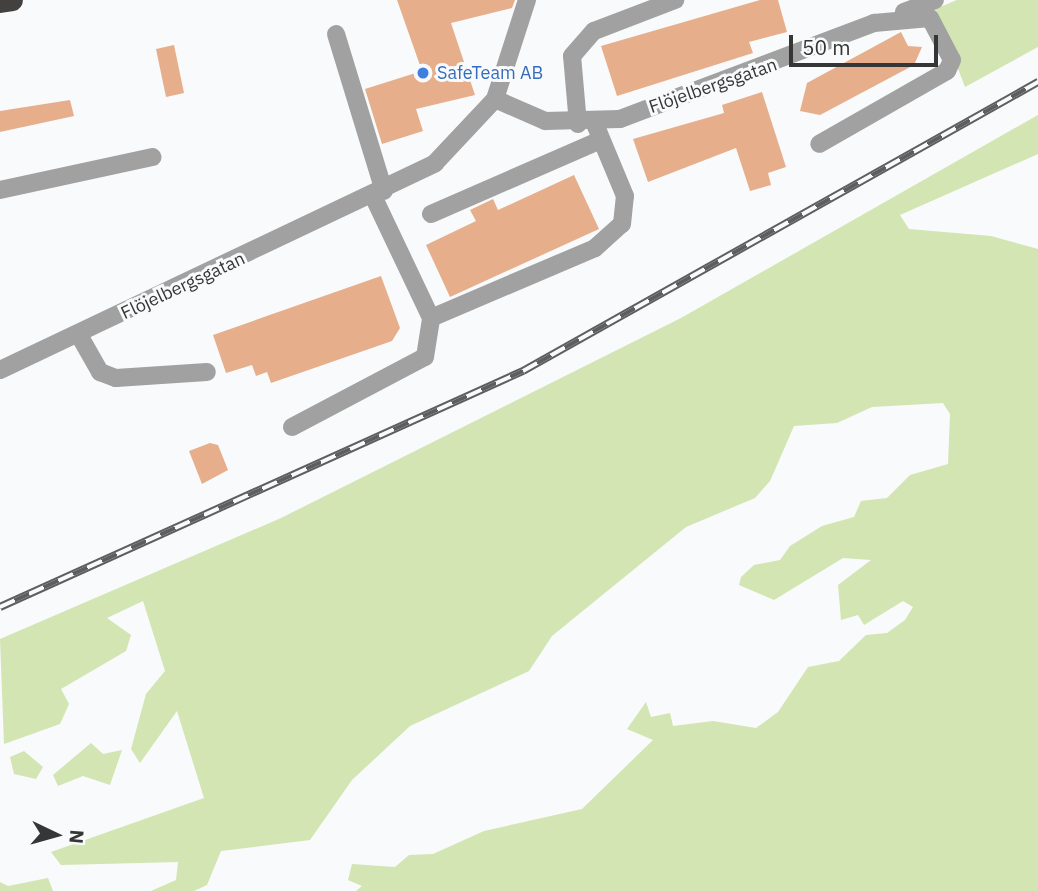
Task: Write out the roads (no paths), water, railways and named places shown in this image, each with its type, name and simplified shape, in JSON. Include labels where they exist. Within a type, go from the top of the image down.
[{"type":"highway","points":[[0,2],[12,0]]},
{"type":"street","name":"Flöjelbergsgatan","points":[[0,369],[79,335],[379,194],[457,146],[495,99],[519,35],[527,0]]},
{"type":"street","points":[[431,318],[558,265],[613,234],[622,224],[625,196],[590,130],[572,56],[594,31],[675,0]]},
{"type":"street","points":[[874,23],[935,0]]},
{"type":"street","name":"Flöjelbergsgatan","points":[[495,99],[545,121],[590,130],[798,57],[874,23],[930,18],[950,67],[819,144]]},
{"type":"street","points":[[292,427],[414,368],[425,357],[431,318],[379,194],[335,34]]},
{"type":"street","points":[[431,215],[590,130]]},
{"type":"street","points":[[0,190],[152,158]]},
{"type":"street","points":[[79,335],[100,372],[116,378],[207,372]]},
{"type":"railway","points":[[0,607],[523,371],[1038,82]]},
{"type":"place","name":"SafeTeam AB","points":[[423,73]]}]
